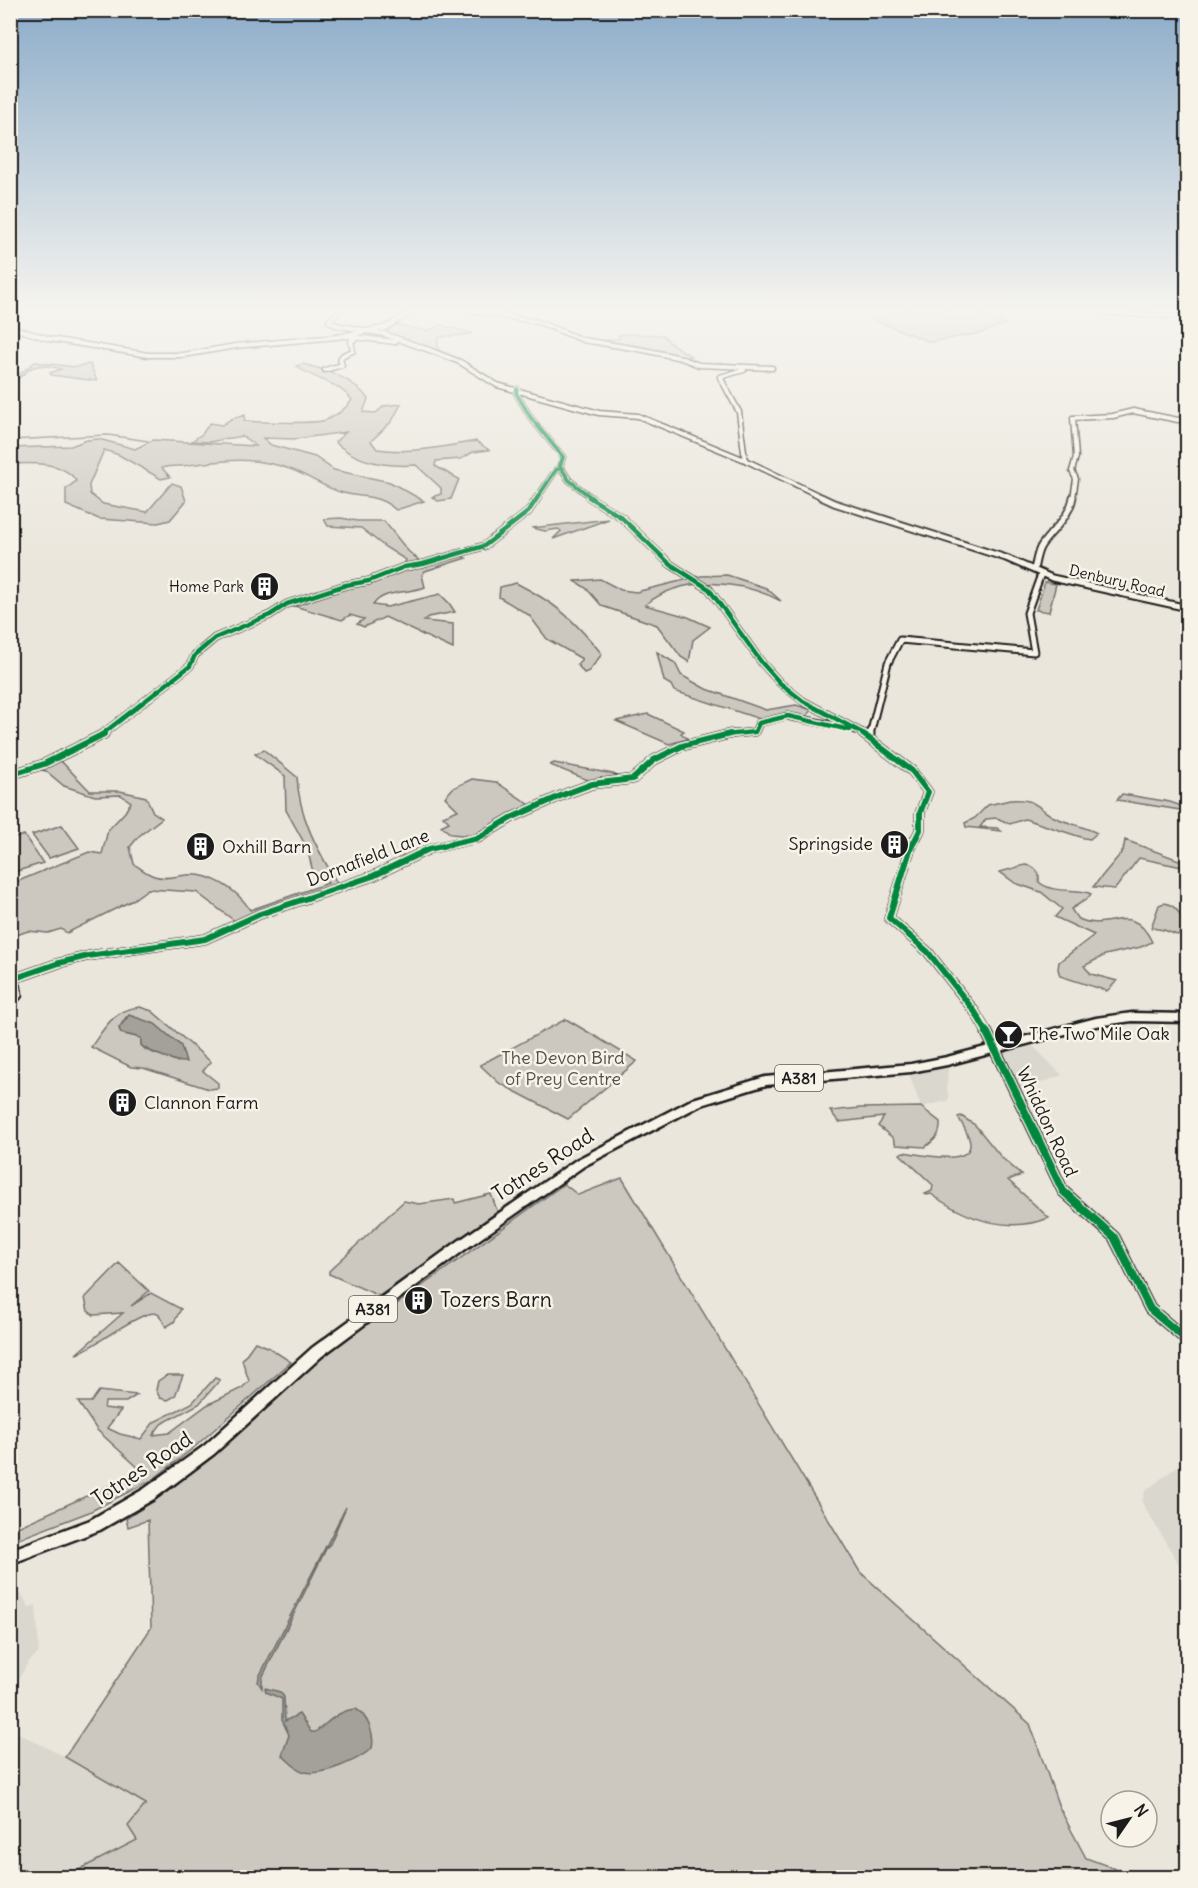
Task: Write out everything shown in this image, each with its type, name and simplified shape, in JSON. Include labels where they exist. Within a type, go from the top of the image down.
[{"type":"main road","name":"Totnes Road","points":[[10,1557],[95,1525],[149,1494],[209,1450],[308,1359],[379,1304],[580,1163],[697,1102],[765,1081],[911,1068],[996,1049],[1096,1022],[1132,1017],[1188,1018]]},
{"type":"street","points":[[519,398],[531,418],[557,447],[563,457],[561,468],[579,490],[621,517],[670,564],[710,589],[762,663],[780,683],[803,701],[869,737],[877,715],[891,653],[900,640],[1034,652],[1027,613],[1041,574],[1034,569],[848,509],[746,460],[638,416],[599,412],[549,398]]},
{"type":"street","points":[[733,398],[739,411],[746,460]]},
{"type":"street","points":[[1034,569],[1040,547],[1062,523],[1071,508],[1076,479],[1072,471],[1076,457],[1073,418],[1113,416],[1133,411],[1181,420],[1188,419]]},
{"type":"street","points":[[10,775],[44,764],[107,732],[190,666],[195,655],[215,638],[270,615],[287,604],[345,585],[369,582],[404,567],[423,564],[484,546],[528,512],[555,470],[561,468]]},
{"type":"street","name":"Denbury Road","points":[[1041,574],[1146,601],[1188,608]]},
{"type":"street","name":"Dornafield Lane","points":[[10,980],[59,963],[88,956],[205,939],[260,914],[373,876],[429,849],[478,838],[511,818],[592,784],[633,779],[654,760],[682,746],[732,733],[755,732],[759,723],[765,721],[788,716],[843,729],[859,730]]},
{"type":"street","name":"Whiddon Road","points":[[869,737],[912,771],[928,792],[920,813],[920,830],[910,850],[889,918],[924,948],[944,970],[978,1016],[1063,1191],[1114,1237],[1150,1309],[1188,1341]]},
{"type":"street","points":[[10,980],[17,988],[18,995],[10,1004]]},
{"type":"shaded area","points":[[129,1015],[155,1024],[181,1046],[186,1062],[176,1061],[155,1053],[141,1045],[141,1038],[121,1033],[119,1028]]},
{"type":"shaded area","points":[[1031,1044],[1062,1075],[1020,1091],[1001,1053]]},
{"type":"shaded area","points":[[948,1067],[949,1098],[947,1101],[921,1107],[909,1074]]},
{"type":"shaded area","points":[[1187,1459],[1188,1571],[1184,1572],[1142,1503],[1145,1491]]},
{"type":"shaded area","points":[[346,1507],[330,1544],[262,1678],[262,1688],[258,1682],[259,1677]]},
{"type":"shaded area","points":[[11,1594],[22,1595],[29,1607],[36,1605],[39,1653],[29,1661],[11,1692]]},
{"type":"shaded area","points":[[265,1688],[280,1692],[284,1697],[285,1721],[299,1714],[311,1732],[315,1732],[339,1714],[356,1709],[370,1726],[372,1748],[350,1762],[321,1772],[305,1772],[299,1769],[282,1755],[289,1735],[282,1720],[282,1699],[266,1692]]},
{"type":"shaded area","points":[[10,1729],[65,1757],[146,1804],[138,1840],[63,1877],[11,1877]]},
{"type":"green space","points":[[350,398],[367,398],[363,412],[376,413],[384,406],[401,404],[392,421],[371,441],[377,449],[415,450],[476,441],[489,450],[473,452],[461,459],[436,461],[435,466],[459,479],[451,499],[438,501],[432,497],[441,494],[441,488],[416,465],[383,464],[353,455],[335,442],[346,432],[295,439],[263,438],[271,445],[315,457],[334,470],[390,482],[424,501],[396,510],[382,501],[340,492],[303,474],[264,462],[228,461],[166,467],[162,468],[170,477],[161,479],[119,455],[104,450],[89,485],[90,494],[103,504],[147,512],[172,483],[181,486],[186,501],[170,520],[158,523],[99,519],[66,505],[66,489],[76,481],[71,474],[46,465],[11,464],[11,448],[71,446],[87,440],[99,439],[135,449],[153,440],[256,446],[242,436],[209,442],[192,441],[202,434],[210,423],[222,425],[231,419],[245,415],[244,421],[321,421],[337,414],[352,400]]},
{"type":"green space","points":[[341,518],[357,521],[384,521],[408,551],[426,566],[460,555],[466,558],[425,571],[422,575],[425,587],[384,596],[373,605],[387,607],[440,594],[455,612],[428,617],[424,621],[453,624],[453,649],[385,617],[364,627],[357,624],[364,619],[350,615],[342,620],[294,606],[347,587],[367,585],[402,571],[406,560],[361,528],[328,526],[324,519]]},
{"type":"green space","points":[[609,519],[553,539],[561,531],[532,528]]},
{"type":"green space","points":[[727,575],[766,588],[781,601],[748,588],[712,584],[677,588],[645,605],[688,617],[710,627],[693,640],[689,662],[681,657],[657,625],[602,606],[586,588],[575,581],[600,579],[621,590],[636,592],[701,576]]},
{"type":"green space","points":[[1045,582],[1056,584],[1049,612],[1036,610]]},
{"type":"green space","points":[[516,583],[543,598],[563,613],[602,654],[589,671],[584,673],[577,664],[582,659],[547,639],[529,615],[499,597],[500,587]]},
{"type":"green space","points":[[657,652],[675,663],[681,675],[704,688],[766,710],[796,705],[812,710],[805,718],[786,716],[763,720],[674,691],[671,685],[664,681]]},
{"type":"green space","points":[[648,714],[684,731],[681,733],[688,739],[669,744],[616,721]]},
{"type":"green space","points":[[264,750],[297,777],[301,806],[306,820],[338,885],[236,922],[196,892],[148,889],[131,901],[67,933],[61,929],[48,933],[28,931],[11,937],[11,884],[89,852],[102,854],[108,830],[131,802],[121,795],[95,796],[64,786],[46,771],[36,769],[58,758],[90,791],[120,791],[146,797],[153,812],[162,818],[139,836],[130,847],[134,864],[151,875],[166,878],[195,875],[214,879],[231,889],[250,910],[328,883],[313,872],[307,848],[286,810],[285,776],[255,754]]},
{"type":"green space","points":[[554,763],[613,774],[625,780],[593,782],[550,765]]},
{"type":"green space","points":[[472,779],[496,782],[530,805],[473,836],[451,834],[441,826],[449,822],[443,816],[458,810],[445,797],[453,788]]},
{"type":"green space","points":[[1122,794],[1170,802],[1187,808],[1187,811],[1117,800]]},
{"type":"green space","points":[[1010,800],[1030,801],[1052,816],[1097,833],[1090,839],[1084,838],[1025,819],[1010,824],[997,818],[986,819],[980,827],[997,828],[1001,831],[966,827],[965,823],[975,818],[988,805]]},
{"type":"green space","points":[[62,825],[79,848],[49,858],[32,835]]},
{"type":"green space","points":[[24,835],[43,863],[11,873],[11,839]]},
{"type":"green space","points":[[1125,840],[1187,863],[1187,868],[1139,858],[1115,889],[1093,887],[1123,851]]},
{"type":"green space","points":[[1025,865],[1037,870],[1039,882],[1045,886],[1091,894],[1071,909],[1077,918],[1099,923],[1127,920],[1136,922],[1144,929],[1152,942],[1141,947],[1105,955],[1084,966],[1091,974],[1117,981],[1107,991],[1060,976],[1059,962],[1094,935],[1055,917],[1062,909],[1041,892],[1015,883],[1000,872]]},
{"type":"green space","points":[[1164,903],[1172,906],[1180,915],[1183,932],[1177,935],[1151,928],[1159,905]]},
{"type":"green space","points":[[140,1007],[152,1011],[211,1062],[203,1071],[218,1083],[218,1088],[209,1089],[143,1068],[131,1067],[91,1047],[111,1020],[131,1008]],"holes":[[[126,1017],[152,1023],[178,1043],[178,1062],[146,1050],[141,1045],[141,1038],[121,1033],[119,1028]]]},
{"type":"green space","name":"The Devon Bird of Prey Centre","points":[[566,1019],[637,1061],[568,1119],[499,1083],[480,1065]]},
{"type":"green space","points":[[921,1107],[940,1122],[937,1137],[925,1147],[896,1145],[893,1138],[878,1126],[884,1117],[839,1122],[830,1111],[860,1108]]},
{"type":"green space","points":[[961,1116],[975,1125],[1002,1158],[1022,1175],[1008,1180],[1049,1218],[1018,1225],[1002,1224],[973,1217],[958,1211],[931,1194],[925,1194],[932,1191],[933,1185],[900,1154],[903,1152],[943,1157],[962,1155],[968,1150],[970,1143],[958,1117]]},
{"type":"green space","points":[[622,1178],[860,1572],[1030,1724],[1059,1807],[1086,1858],[1138,1877],[63,1878],[137,1840],[128,1826],[146,1804],[65,1757],[151,1628],[148,1520],[128,1527],[126,1519],[168,1491],[210,1457],[272,1397],[363,1322],[373,1321],[564,1184],[578,1195]]},
{"type":"green space","points":[[491,1194],[498,1213],[379,1296],[329,1274],[329,1271],[404,1201],[419,1204],[454,1199],[455,1203]]},
{"type":"green space","points":[[119,1263],[149,1291],[131,1306],[151,1293],[181,1309],[174,1322],[166,1327],[159,1315],[153,1313],[132,1321],[76,1354],[123,1313],[94,1315],[88,1311],[85,1298]]},
{"type":"green space","points":[[255,1342],[268,1347],[291,1362],[191,1450],[152,1480],[89,1512],[11,1542],[11,1530],[142,1471],[97,1430],[78,1402],[91,1402],[99,1391],[137,1395],[126,1402],[105,1402],[104,1408],[121,1410],[107,1428],[141,1439],[154,1422],[192,1403],[215,1378],[220,1380],[199,1404],[161,1424],[153,1435],[169,1433],[207,1405],[242,1388],[249,1381],[242,1360]]},
{"type":"green space","points":[[167,1375],[183,1375],[175,1396],[168,1400],[160,1398],[156,1390],[158,1381]]},
{"type":"waterway","points":[[10,440],[108,435],[148,441]]},
{"type":"cycle path","points":[[519,398],[531,418],[557,447],[563,457],[560,466],[579,490],[621,517],[670,564],[709,589],[762,663],[780,683],[803,701],[869,737],[912,771],[928,792],[920,813],[920,830],[910,850],[889,918],[928,952],[975,1012],[996,1049],[1063,1191],[1114,1237],[1150,1309],[1188,1341]]},
{"type":"cycle path","points":[[10,775],[44,764],[107,732],[190,666],[195,655],[215,638],[270,615],[287,604],[346,585],[369,581],[404,567],[423,564],[484,546],[528,512],[556,470],[561,468]]},
{"type":"cycle path","points":[[10,980],[59,963],[88,956],[205,939],[260,914],[373,876],[429,849],[478,838],[511,818],[565,794],[592,784],[633,779],[654,760],[682,746],[732,733],[755,732],[759,723],[788,716],[850,730]]},
{"type":"place","name":"Home Park","points":[[265,587]]},
{"type":"place","name":"Springside","points":[[894,844]]},
{"type":"place","name":"Oxhill Barn","points":[[201,847]]},
{"type":"place","name":"The Two Mile Oak","points":[[1008,1034]]},
{"type":"place","name":"Clannon Farm","points":[[123,1103]]},
{"type":"place","name":"Tozers Barn","points":[[419,1300]]}]
